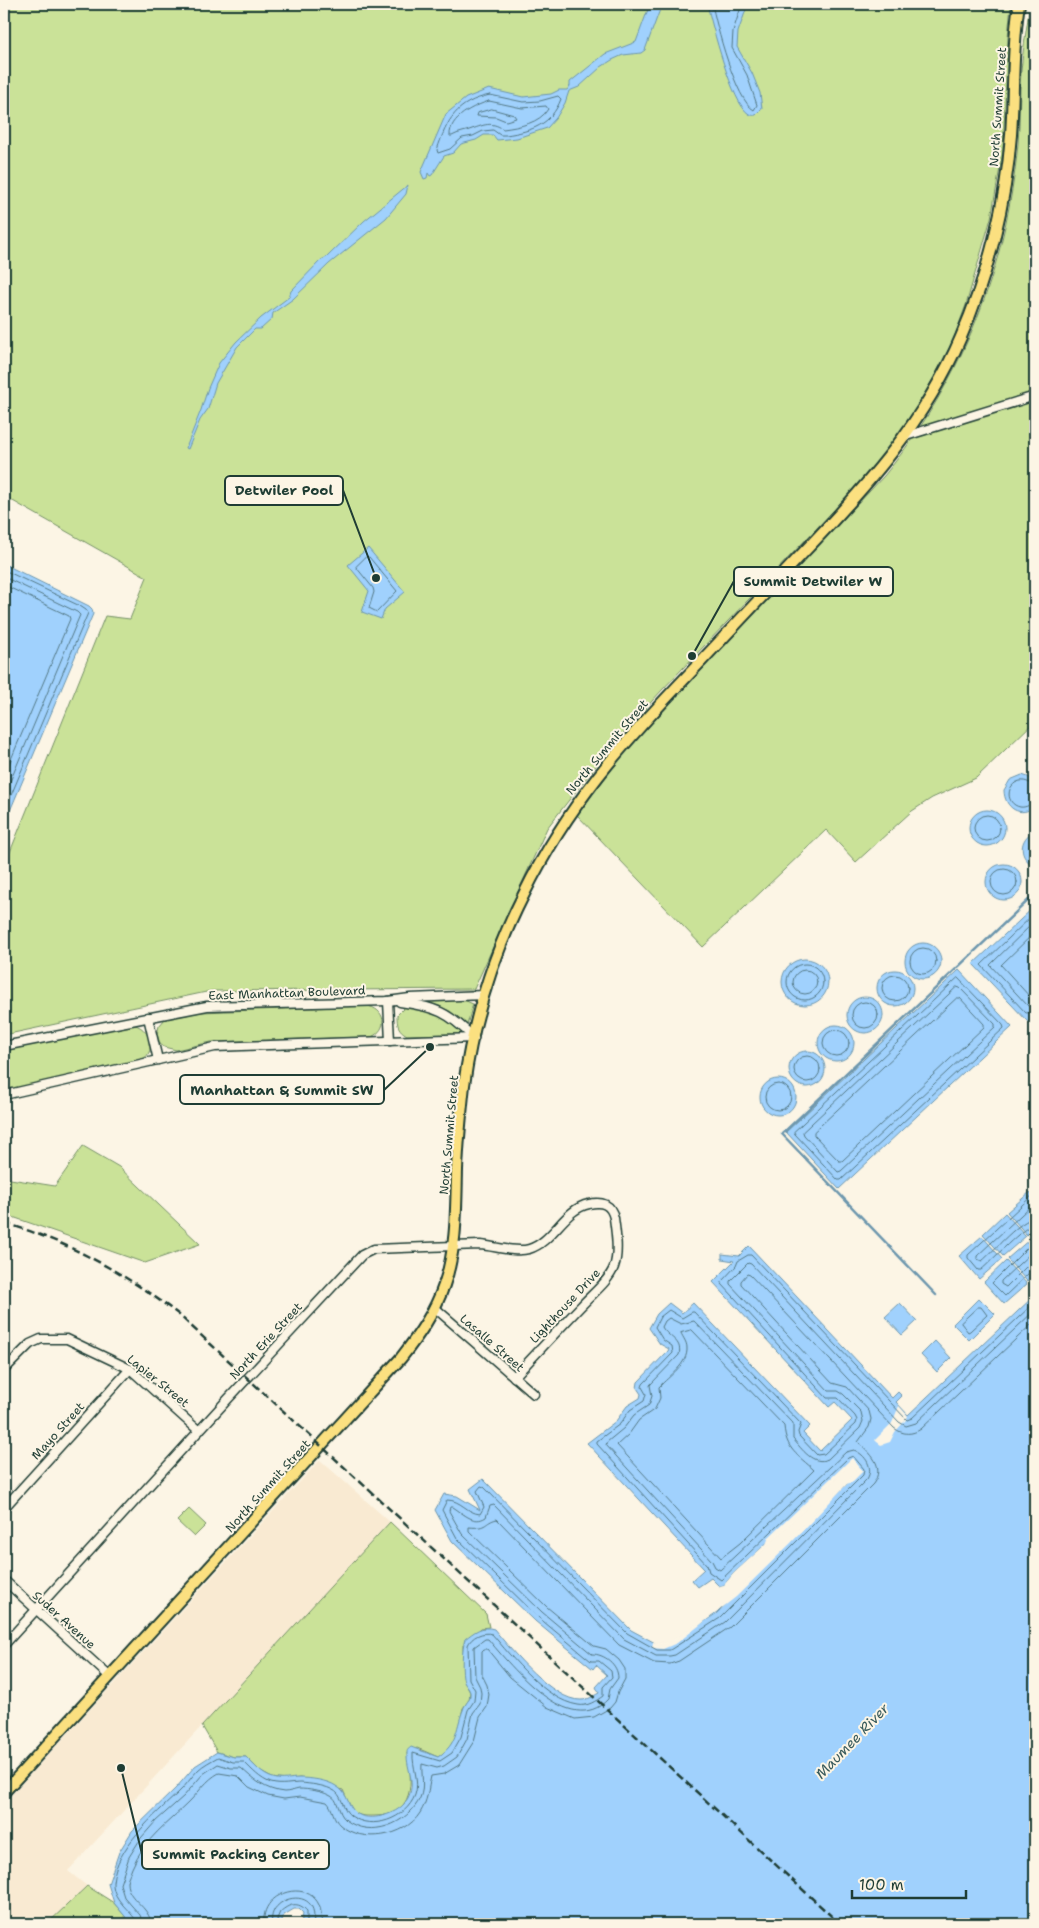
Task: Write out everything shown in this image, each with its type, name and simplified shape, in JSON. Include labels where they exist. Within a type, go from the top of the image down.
[{"type":"main road","name":"North Summit Street","points":[[4,1792],[401,1358],[418,1336],[434,1308],[445,1282],[454,1247],[462,1105],[474,1038],[484,995],[510,923],[554,838],[585,791],[657,707],[847,507],[906,436],[938,384],[962,336],[978,294],[995,234],[1011,140],[1015,29],[1019,4]]},
{"type":"street","points":[[906,436],[1035,396]]},
{"type":"street","name":"East Manhattan Boulevard","points":[[4,1046],[208,1006],[388,1001],[410,998],[484,995]]},
{"type":"street","points":[[390,1041],[388,1001],[425,1005],[446,1013],[474,1038]]},
{"type":"street","points":[[148,1017],[158,1060]]},
{"type":"street","points":[[4,1095],[215,1047],[474,1038]]},
{"type":"street","name":"North Erie Street","points":[[4,1645],[362,1255],[374,1249],[493,1246],[514,1250],[529,1249],[547,1237],[573,1213],[586,1204],[603,1203],[610,1206],[613,1213]]},
{"type":"street","name":"Lighthouse Drive","points":[[514,1377],[610,1274],[615,1264],[616,1234],[613,1213]]},
{"type":"street","name":"Lasalle Street","points":[[434,1308],[534,1394]]},
{"type":"street","name":"Lapier Street","points":[[4,1370],[23,1350],[42,1338],[59,1337],[76,1342],[130,1369],[199,1431]]},
{"type":"street","name":"Mayo Street","points":[[4,1508],[130,1369]]},
{"type":"street","name":"Suder Avenue","points":[[4,1580],[109,1676]]},
{"type":"shaded area","points":[[320,1460],[390,1522],[68,1871],[87,1886],[47,1924],[4,1924],[4,1803]]},
{"type":"green space","points":[[4,4],[1011,4],[1003,151],[991,218],[966,305],[952,343],[934,377],[912,415],[875,465],[613,744],[547,828],[474,989],[211,991],[4,1035],[4,867],[105,616],[130,619],[147,577],[4,496]]},
{"type":"green space","points":[[1030,4],[1035,4],[1035,721],[976,778],[932,798],[912,811],[856,862],[826,830],[703,947],[577,815],[624,753],[884,476],[912,439],[937,401],[958,361],[976,320],[991,278],[1003,235],[1012,190],[1018,144],[1021,71]]},
{"type":"green space","points":[[464,1000],[473,1004],[467,1025],[450,1011],[425,1001]]},
{"type":"green space","points":[[366,1006],[378,1011],[383,1020],[381,1029],[371,1037],[211,1042],[176,1050],[160,1044],[157,1034],[159,1026],[165,1019],[201,1012]]},
{"type":"green space","points":[[406,1006],[437,1014],[463,1032],[462,1034],[407,1035],[400,1029],[397,1019],[397,1015]]},
{"type":"green space","points":[[131,1024],[143,1029],[149,1039],[150,1050],[143,1059],[4,1091],[4,1050]]},
{"type":"green space","points":[[83,1146],[119,1167],[200,1244],[145,1263],[4,1214],[4,1178],[55,1186]]},
{"type":"green space","points":[[189,1509],[206,1525],[194,1537],[177,1521]]},
{"type":"green space","points":[[390,1522],[486,1614],[489,1627],[481,1628],[463,1645],[464,1681],[470,1692],[469,1700],[463,1708],[457,1735],[448,1750],[438,1757],[417,1748],[407,1753],[410,1785],[404,1803],[398,1810],[388,1814],[366,1816],[353,1811],[343,1790],[300,1778],[285,1780],[272,1778],[261,1772],[246,1757],[234,1757],[217,1752],[202,1726]]},
{"type":"green space","points":[[87,1886],[114,1903],[129,1921],[135,1924],[47,1924]]},
{"type":"water","points":[[650,4],[662,4],[645,50],[641,53],[623,55],[612,60],[601,67],[579,87],[569,91],[565,103],[547,128],[517,138],[497,140],[493,135],[484,135],[476,140],[461,144],[453,153],[444,156],[432,175],[430,176],[428,173],[427,178],[424,179],[421,172],[446,114],[466,98],[489,89],[523,97],[567,90],[570,82],[605,54],[636,42]]},
{"type":"water","points":[[707,4],[748,4],[738,32],[737,47],[752,73],[760,93],[762,109],[756,115],[749,114],[736,96],[713,29]]},
{"type":"water","points":[[408,185],[406,194],[386,218],[329,264],[293,299],[273,313],[272,319],[261,329],[255,329],[237,347],[216,383],[208,409],[200,420],[188,449],[186,448],[219,363],[236,342],[261,318],[289,297],[291,291],[321,260],[327,257],[364,221]]},
{"type":"water","points":[[368,548],[405,592],[385,609],[381,619],[362,612],[369,591],[348,565]]},
{"type":"water","points":[[4,564],[89,606],[93,614],[4,825]]},
{"type":"water","points":[[1022,775],[1035,781],[1035,806],[1024,812],[1014,810],[1010,806],[1004,790],[1010,780]]},
{"type":"water","points":[[987,810],[994,811],[1000,815],[1004,821],[1004,835],[1000,841],[994,845],[987,846],[980,845],[974,841],[970,835],[969,828],[970,821],[974,815],[980,811]]},
{"type":"water","points":[[1035,831],[1035,866],[1025,859],[1022,849],[1025,838]]},
{"type":"water","points":[[1004,864],[1011,865],[1017,869],[1021,875],[1021,889],[1017,895],[1011,899],[1004,900],[997,899],[991,895],[987,889],[986,882],[987,875],[991,869],[997,865]]},
{"type":"water","points":[[1035,906],[1035,1015],[1028,1022],[973,964]]},
{"type":"water","points":[[923,943],[930,944],[936,948],[940,954],[940,968],[936,974],[930,978],[923,979],[916,978],[910,974],[906,968],[905,961],[906,954],[910,948],[916,944]]},
{"type":"water","points":[[810,959],[814,960],[824,969],[827,973],[827,991],[818,1001],[810,1005],[800,1005],[792,1001],[783,991],[782,977],[786,969],[796,960]]},
{"type":"water","points":[[895,970],[902,971],[908,975],[912,981],[912,995],[908,1001],[902,1005],[895,1006],[888,1005],[882,1001],[878,995],[877,988],[878,981],[882,975],[888,971]]},
{"type":"water","points":[[959,970],[1012,1027],[839,1189],[786,1132]]},
{"type":"water","points":[[865,997],[872,998],[878,1002],[882,1008],[882,1022],[878,1028],[872,1032],[865,1033],[858,1032],[852,1028],[848,1022],[847,1015],[848,1008],[852,1002],[858,998]]},
{"type":"water","points":[[836,1025],[843,1026],[849,1030],[853,1036],[853,1050],[849,1056],[843,1060],[836,1061],[829,1060],[823,1056],[819,1050],[818,1043],[819,1036],[823,1030],[829,1026]]},
{"type":"water","points":[[807,1051],[814,1052],[820,1056],[824,1062],[824,1076],[820,1082],[814,1086],[807,1087],[800,1086],[794,1082],[790,1076],[789,1069],[790,1062],[794,1056],[800,1052]]},
{"type":"water","points":[[778,1079],[785,1080],[791,1084],[795,1090],[795,1104],[791,1110],[785,1114],[778,1115],[771,1114],[765,1110],[761,1104],[760,1097],[761,1090],[765,1084],[771,1080]]},
{"type":"water","points":[[1030,1192],[1035,1198],[1035,1228],[1027,1235],[1007,1212]]},
{"type":"water","points":[[1005,1213],[1026,1236],[1003,1256],[983,1234]]},
{"type":"water","points":[[982,1236],[1002,1259],[979,1279],[959,1256]]},
{"type":"water","points":[[1030,1239],[1035,1245],[1035,1274],[1027,1281],[1007,1259]]},
{"type":"water","name":"Maumee River","points":[[749,1246],[892,1398],[898,1392],[902,1396],[896,1402],[908,1415],[1035,1295],[1035,1924],[301,1924],[303,1913],[299,1909],[294,1909],[284,1915],[282,1919],[284,1924],[135,1924],[129,1921],[114,1903],[108,1884],[119,1852],[132,1831],[176,1788],[195,1766],[217,1752],[234,1757],[246,1757],[269,1777],[277,1779],[308,1778],[332,1784],[341,1789],[357,1814],[367,1817],[379,1817],[400,1808],[411,1791],[411,1778],[407,1760],[408,1749],[411,1747],[438,1757],[453,1742],[470,1695],[463,1678],[462,1660],[464,1643],[465,1639],[475,1632],[486,1628],[494,1629],[533,1673],[546,1684],[570,1698],[588,1699],[599,1693],[596,1687],[607,1675],[596,1665],[593,1669],[535,1621],[452,1541],[435,1510],[444,1494],[457,1496],[480,1510],[470,1489],[483,1479],[631,1630],[659,1645],[669,1645],[717,1613],[860,1471],[852,1461],[734,1573],[724,1585],[719,1586],[711,1578],[698,1587],[692,1580],[704,1569],[587,1443],[616,1421],[627,1406],[640,1398],[641,1394],[637,1388],[638,1382],[668,1351],[669,1349],[660,1344],[649,1328],[657,1314],[669,1303],[682,1313],[693,1303],[810,1426],[803,1433],[820,1451],[852,1420],[835,1402],[829,1407],[713,1282],[734,1261],[722,1259],[722,1254],[739,1256]]},
{"type":"water","points":[[1006,1261],[1027,1284],[1004,1304],[984,1282]]},
{"type":"water","points":[[979,1298],[995,1314],[969,1340],[953,1324]]},
{"type":"water","points":[[900,1303],[917,1321],[902,1335],[885,1317]]},
{"type":"water","points":[[935,1341],[951,1358],[937,1372],[921,1355]]},
{"type":"pier","points":[[899,1406],[908,1416],[895,1432],[890,1442],[881,1445],[875,1440],[892,1423]]},
{"type":"pier","points":[[852,1458],[863,1471],[852,1482],[847,1484],[736,1597],[677,1643],[663,1649],[652,1648],[653,1642],[669,1643],[716,1612],[857,1471],[852,1465],[845,1469],[736,1574],[728,1584],[721,1588],[719,1586],[724,1585],[734,1573],[766,1544],[769,1537]]},
{"type":"waterway","points":[[936,1295],[782,1134],[1035,894]]},
{"type":"railway","points":[[4,1223],[51,1239],[95,1260],[138,1285],[178,1314],[840,1924]]},
{"type":"place","name":"Detwiler Pool","points":[[376,578]]},
{"type":"place","name":"Summit Detwiler W","points":[[692,656]]},
{"type":"place","name":"Manhattan & Summit SW","points":[[430,1047]]},
{"type":"place","name":"Summit Packing Center","points":[[121,1768]]}]
